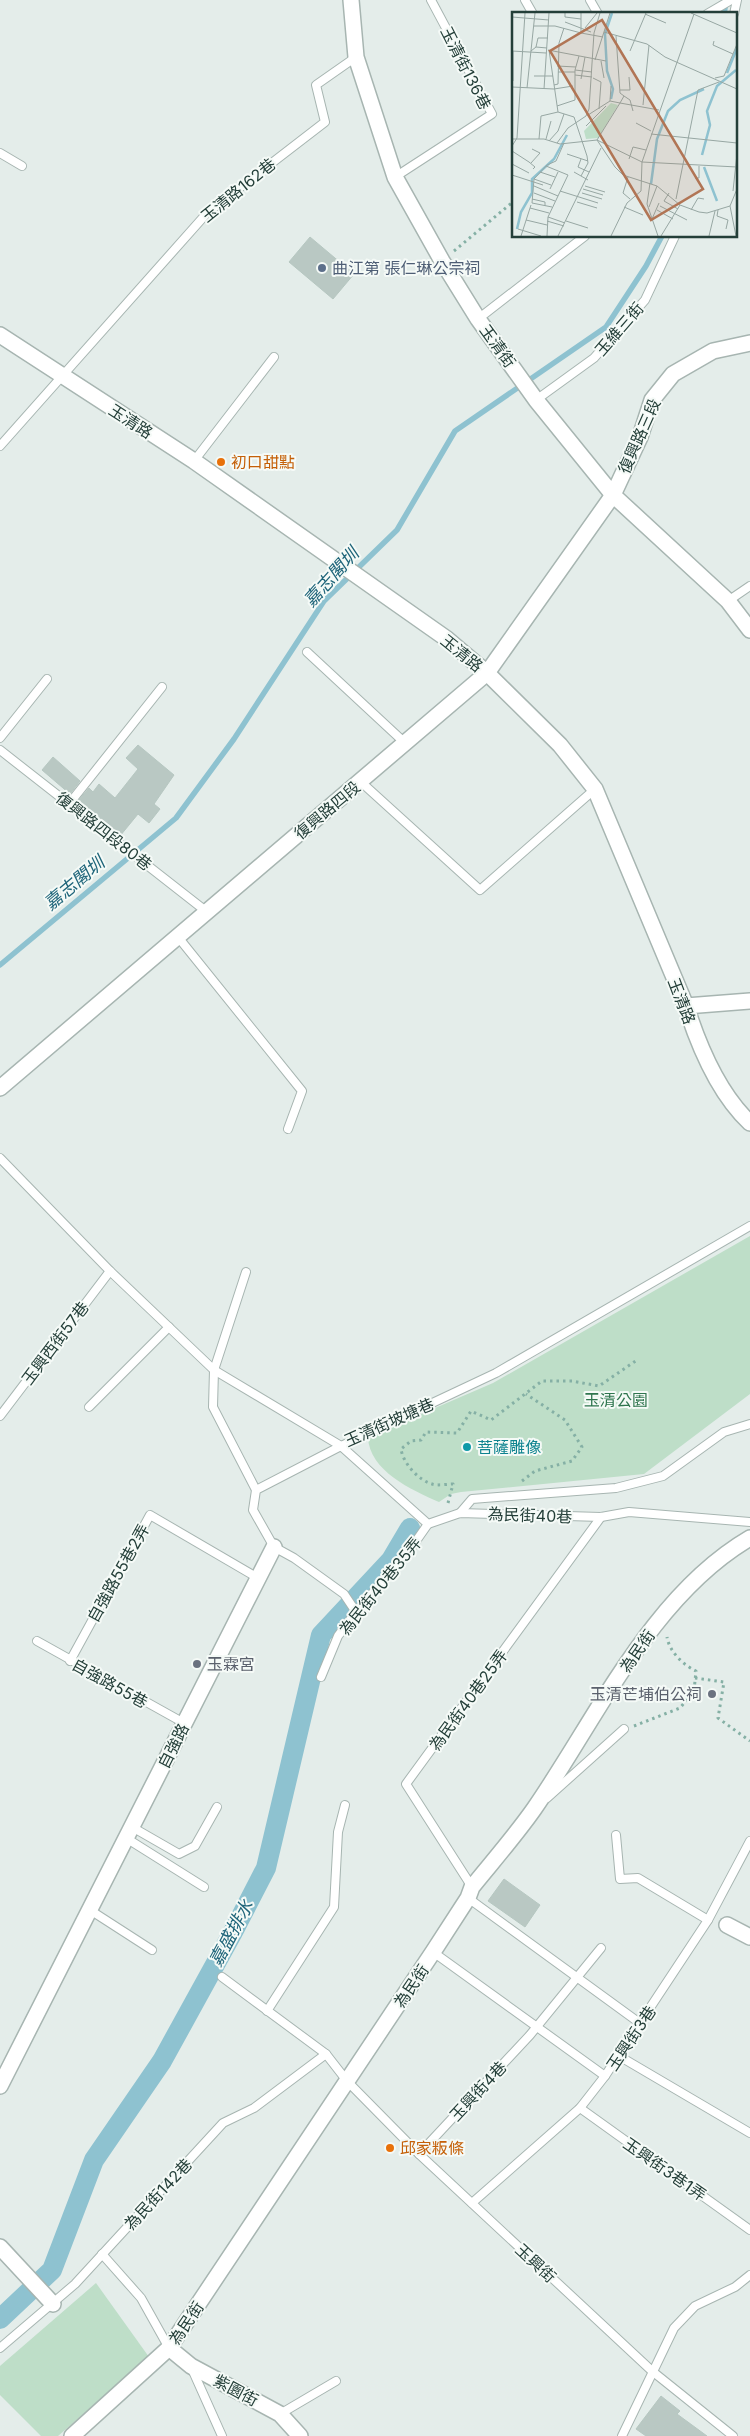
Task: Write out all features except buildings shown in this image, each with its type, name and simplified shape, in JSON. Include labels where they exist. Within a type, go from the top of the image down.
[{"type":"street","name":"玉清街","points":[[351,0],[356,57],[394,177],[478,319],[536,400],[613,495],[728,602],[750,630]]},
{"type":"street","name":"玉清路","points":[[0,335],[194,461],[447,639],[487,673],[560,745],[595,789],[686,1006],[697,1043],[735,1109],[750,1123]]},
{"type":"street","name":"復興路三段","points":[[613,495],[640,437],[652,400],[673,374],[713,351],[750,343]]},
{"type":"street","name":"復興路四段","points":[[0,1088],[487,673],[613,495]]},
{"type":"street","points":[[686,1006],[750,1001]]},
{"type":"street","name":"為民街","points":[[72,2436],[169,2348],[433,1952],[470,1892],[533,1811],[646,1635],[703,1571],[750,1538]]},
{"type":"street","name":"自強路","points":[[0,2086],[274,1547]]},
{"type":"street","points":[[727,1925],[750,1938]]},
{"type":"street","points":[[1,2248],[53,2304]]},
{"type":"street","name":"紫園街","points":[[169,2348],[191,2366],[280,2414],[300,2436]]},
{"type":"lane","name":"玉清街136巷","points":[[394,177],[492,114],[431,0]]},
{"type":"lane","points":[[525,0],[532,12]]},
{"type":"lane","points":[[590,0],[597,12]]},
{"type":"lane","points":[[710,12],[731,0]]},
{"type":"lane","name":"玉清路162巷","points":[[62,376],[206,213],[325,122],[316,85],[356,57]]},
{"type":"lane","points":[[0,153],[22,166]]},
{"type":"lane","points":[[478,319],[582,238]]},
{"type":"lane","name":"玉維三街","points":[[536,400],[594,358],[645,300],[674,238]]},
{"type":"lane","points":[[194,461],[274,357]]},
{"type":"lane","points":[[0,446],[62,376]]},
{"type":"lane","points":[[728,602],[750,586]]},
{"type":"lane","points":[[307,652],[406,743]]},
{"type":"lane","points":[[0,738],[47,679]]},
{"type":"lane","points":[[69,804],[162,687]]},
{"type":"lane","name":"復興路四段80巷","points":[[0,750],[207,912]]},
{"type":"lane","points":[[361,782],[480,890],[595,789]]},
{"type":"lane","points":[[178,937],[302,1091],[288,1129]]},
{"type":"lane","name":"玉清街坡塘巷","points":[[0,1158],[110,1271],[214,1370],[341,1446],[496,1373],[750,1226]]},
{"type":"lane","name":"玉興西街57巷","points":[[0,1416],[110,1271]]},
{"type":"lane","points":[[246,1272],[214,1370],[214,1407],[256,1490],[253,1510],[274,1547],[294,1558],[344,1594],[356,1612]]},
{"type":"lane","points":[[89,1407],[169,1327]]},
{"type":"lane","points":[[460,1513],[472,1500],[616,1488],[663,1476],[724,1432],[750,1424]]},
{"type":"lane","points":[[256,1490],[341,1446],[428,1524]]},
{"type":"lane","name":"為民街40巷","points":[[428,1524],[460,1513],[601,1517],[629,1512],[750,1522]]},
{"type":"lane","name":"自強路55巷2弄","points":[[70,1661],[150,1515],[258,1578]]},
{"type":"lane","name":"為民街40巷25弄","points":[[470,1892],[406,1784],[601,1517]]},
{"type":"lane","name":"為民街40巷35弄","points":[[322,1677],[338,1636],[356,1612],[407,1554],[428,1524]]},
{"type":"lane","name":"自強路55巷","points":[[37,1641],[184,1723]]},
{"type":"lane","points":[[533,1811],[624,1729]]},
{"type":"lane","points":[[267,2011],[334,1907],[338,1832],[345,1805]]},
{"type":"lane","points":[[129,1832],[179,1854],[195,1846],[217,1807]]},
{"type":"lane","points":[[129,1832],[204,1887]]},
{"type":"lane","points":[[616,1834],[620,1879],[638,1878],[708,1920]]},
{"type":"lane","name":"玉興街3巷","points":[[472,2203],[580,2108],[606,2076],[708,1920],[750,1841]]},
{"type":"lane","points":[[470,1892],[641,2024]]},
{"type":"lane","points":[[90,1910],[152,1950]]},
{"type":"lane","name":"玉興街4巷","points":[[419,2154],[537,2027],[600,1948]]},
{"type":"lane","points":[[433,1952],[606,2076]]},
{"type":"lane","name":"玉興街","points":[[222,1977],[326,2054],[347,2081],[419,2154],[652,2371],[733,2436]]},
{"type":"lane","name":"為民街142巷","points":[[0,2348],[75,2284],[223,2123],[254,2108],[326,2054]]},
{"type":"lane","points":[[619,2056],[750,2133]]},
{"type":"lane","name":"玉興街3巷1弄","points":[[580,2108],[750,2230]]},
{"type":"lane","points":[[102,2254],[141,2298],[169,2348]]},
{"type":"lane","points":[[622,2436],[674,2328],[695,2306],[735,2287],[750,2276]]},
{"type":"lane","points":[[191,2366],[222,2436]]},
{"type":"lane","points":[[280,2414],[336,2381]]},
{"type":"path","points":[[442,261],[512,203]]},
{"type":"path","points":[[445,1518],[453,1484],[432,1484],[419,1476],[402,1460],[401,1449],[410,1441],[421,1440],[426,1432],[457,1433],[471,1410],[491,1420],[542,1381],[572,1381],[599,1386],[637,1360]]},
{"type":"path","points":[[522,1482],[535,1471],[572,1461],[582,1447],[565,1420],[526,1394]]},
{"type":"path","points":[[624,1729],[680,1708],[694,1690],[696,1671],[688,1667],[669,1647]]},
{"type":"path","points":[[695,1678],[724,1682],[718,1718],[750,1741]]},
{"type":"green space","name":"玉清公園","points":[[750,1236],[750,1394],[644,1474],[461,1492],[451,1494],[439,1502],[417,1492],[394,1478],[376,1460],[370,1449],[368,1437],[493,1383]]},
{"type":"green space","points":[[96,2283],[149,2357],[58,2436],[41,2436],[0,2395],[0,2366]]},
{"type":"waterway","name":"嘉志閣圳","points":[[724,12],[726,2]]},
{"type":"waterway","name":"嘉志閣圳","points":[[0,965],[176,818],[234,739],[324,601],[397,530],[455,431],[606,327],[646,266],[661,238]]},
{"type":"waterway","name":"嘉盛排水","points":[[0,2319],[52,2270],[94,2160],[162,2061],[266,1868],[321,1635],[391,1560],[410,1528]]},
{"type":"place","name":"曲江第 張仁琳公宗祠","points":[[322,268]]},
{"type":"place","name":"初口甜點","points":[[221,462]]},
{"type":"place","name":"菩薩雕像","points":[[467,1447]]},
{"type":"place","name":"玉霖宮","points":[[197,1664]]},
{"type":"place","name":"玉清芒埔伯公祠","points":[[712,1694]]},
{"type":"place","name":"邱家粄條","points":[[390,2148]]}]
